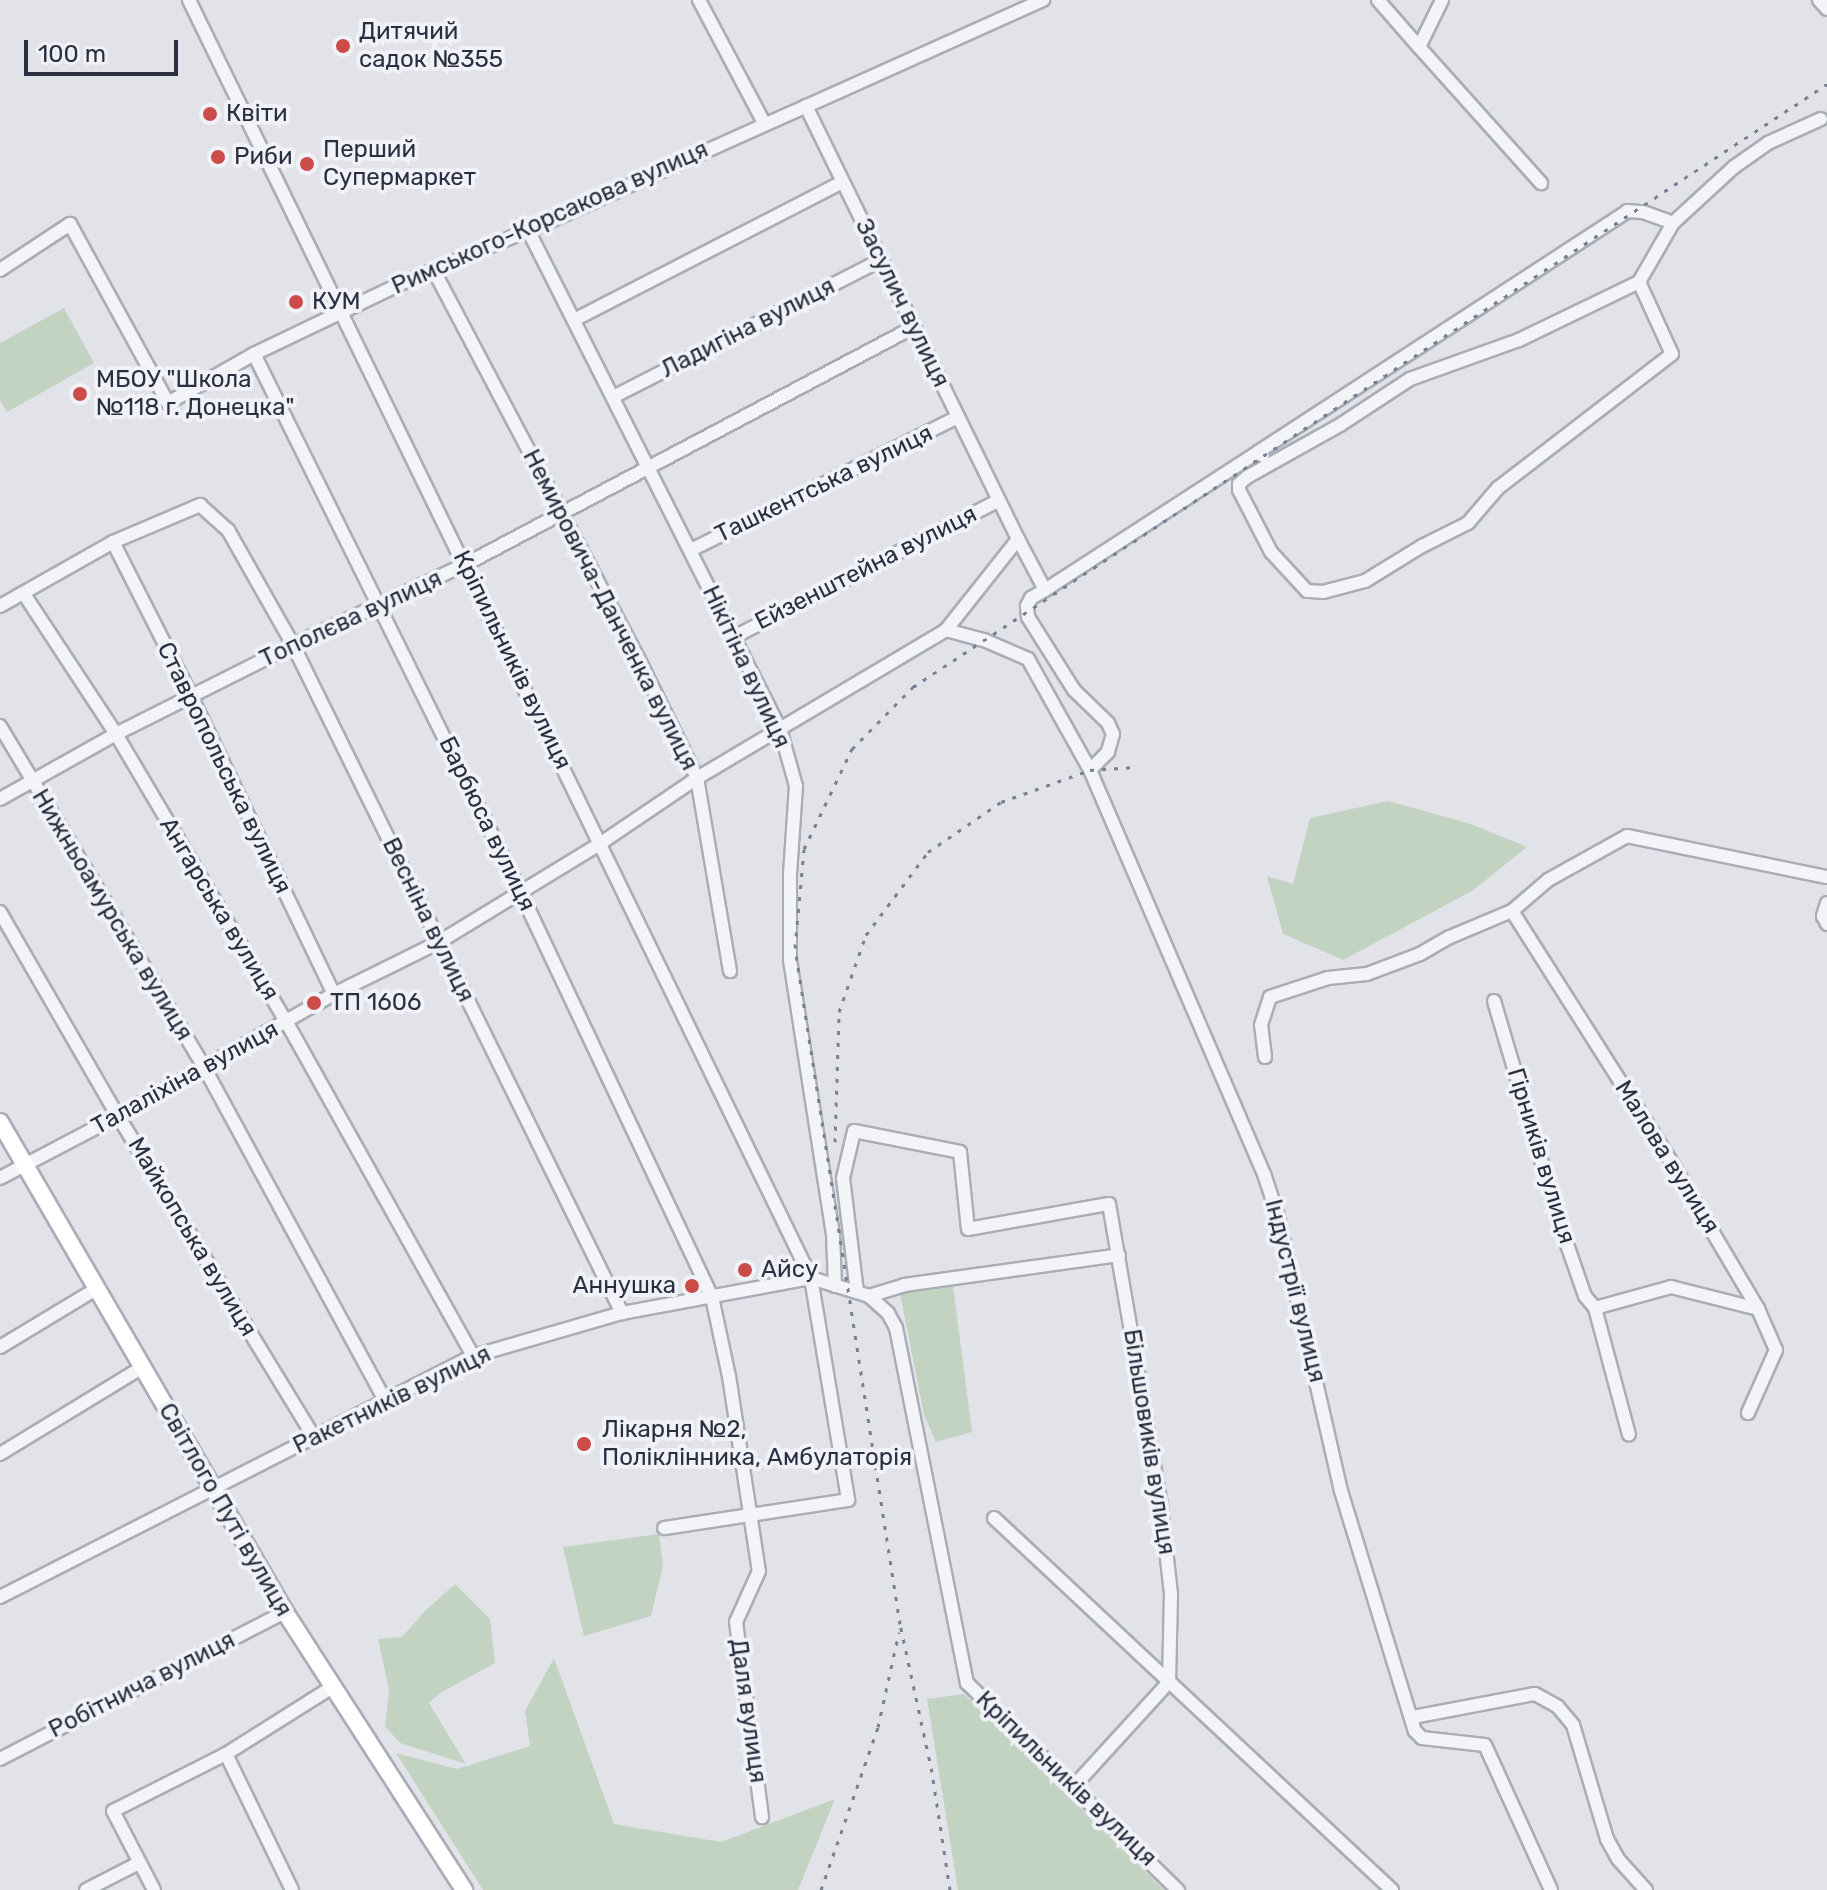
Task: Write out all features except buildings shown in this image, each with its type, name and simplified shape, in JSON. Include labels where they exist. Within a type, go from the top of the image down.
[{"type":"main road","name":"Світлого Путі вулиця","points":[[0,1122],[285,1612],[331,1688],[464,1890]]},
{"type":"street","name":"Кріпильників вулиця","points":[[189,0],[811,1278]]},
{"type":"street","points":[[699,0],[764,123]]},
{"type":"street","name":"Римського-Корсакова вулиця","points":[[0,270],[70,224],[168,403],[254,354],[433,269],[528,230],[1043,0]]},
{"type":"street","points":[[1378,0],[1541,183]]},
{"type":"street","points":[[1419,47],[1442,0]]},
{"type":"street","points":[[1819,0],[1827,9]]},
{"type":"street","name":"Засулич вулиця","points":[[806,106],[1045,590]]},
{"type":"street","points":[[1639,282],[1672,354],[1498,488],[1468,523],[1422,546],[1365,581],[1323,592],[1307,591],[1271,552],[1247,511],[1239,484],[1273,461],[1340,425],[1410,379],[1519,340],[1639,282],[1673,223],[1734,167],[1768,143],[1825,120]]},
{"type":"street","points":[[574,320],[843,182]]},
{"type":"street","points":[[1090,770],[1108,752],[1113,734],[1108,723],[1074,690],[1028,617],[1027,606],[1031,598],[1627,211],[1643,212],[1673,223]]},
{"type":"street","name":"Нікітіна вулиця","points":[[528,230],[615,396],[780,729],[796,786],[790,874],[790,960],[833,1234],[835,1286]]},
{"type":"street","name":"Ладигіна вулиця","points":[[615,396],[881,260]]},
{"type":"street","name":"Немировича-Данченка вулиця","points":[[433,269],[639,660],[697,778],[730,971]]},
{"type":"street","name":"Тополєва вулиця","points":[[0,799],[191,696],[561,515],[914,327]]},
{"type":"street","name":"Барбюса вулиця","points":[[254,354],[520,891],[712,1297]]},
{"type":"street","name":"Ташкентська вулиця","points":[[691,550],[958,417]]},
{"type":"street","points":[[1258,452],[1273,461]]},
{"type":"street","name":"Ейзенштейна вулиця","points":[[734,637],[999,500]]},
{"type":"street","name":"Весніна вулиця","points":[[113,542],[200,505],[228,530],[293,645],[622,1313]]},
{"type":"street","points":[[946,630],[1018,539]]},
{"type":"street","points":[[0,606],[113,542]]},
{"type":"street","name":"Ставропольська вулиця","points":[[113,542],[191,696],[334,994]]},
{"type":"street","name":"Ангарська вулиця","points":[[24,594],[116,734],[287,1023],[473,1356]]},
{"type":"street","name":"Талаліхіна вулиця","points":[[0,1178],[287,1023],[334,994],[439,942],[601,843],[697,778],[946,630]]},
{"type":"street","name":"Індустрії вулиця","points":[[946,630],[984,640],[1028,659],[1090,770],[1265,1177],[1278,1216],[1341,1491],[1415,1731],[1422,1738],[1485,1745],[1551,1890]]},
{"type":"street","name":"Нижньоамурська вулиця","points":[[0,726],[204,1067],[384,1399]]},
{"type":"street","points":[[1265,1057],[1261,1025],[1270,997],[1328,978],[1367,974],[1512,911],[1548,880],[1627,836],[1827,877]]},
{"type":"street","points":[[1827,903],[1823,916],[1827,924]]},
{"type":"street","name":"Малова вулиця","points":[[1512,911],[1694,1199],[1758,1309],[1776,1350],[1748,1413]]},
{"type":"street","name":"Майкопська вулиця","points":[[0,912],[118,1116],[313,1436]]},
{"type":"street","name":"Гірників вулиця","points":[[1494,1001],[1562,1230],[1585,1296],[1595,1308],[1629,1435]]},
{"type":"street","name":"Більшовиків вулиця","points":[[863,1294],[843,1178],[854,1131],[960,1152],[968,1229],[1109,1204],[1161,1505],[1171,1594],[1169,1682]]},
{"type":"street","points":[[664,1528],[848,1500],[811,1278],[863,1294],[904,1285],[1119,1255]]},
{"type":"street","name":"Ракетників вулиця","points":[[0,1597],[473,1356],[622,1313],[811,1278]]},
{"type":"street","points":[[1595,1308],[1671,1287],[1758,1309]]},
{"type":"street","points":[[0,1347],[96,1289]]},
{"type":"street","name":"Кріпильників вулиця","points":[[863,1294],[888,1313],[896,1328],[967,1683],[1178,1890]]},
{"type":"street","name":"Даля вулиця","points":[[712,1297],[729,1376],[759,1571],[736,1622],[762,1817]]},
{"type":"street","points":[[0,1454],[141,1368]]},
{"type":"street","points":[[994,1518],[1305,1805],[1392,1890]]},
{"type":"street","name":"Робітнича вулиця","points":[[0,1759],[285,1612]]},
{"type":"street","points":[[1074,1786],[1169,1682]]},
{"type":"street","points":[[154,1890],[113,1811],[226,1754],[331,1688]]},
{"type":"street","points":[[1413,1717],[1535,1694],[1558,1707],[1573,1725],[1607,1839],[1618,1859],[1646,1890]]},
{"type":"street","points":[[226,1754],[292,1890]]},
{"type":"street","points":[[86,1890],[139,1863]]},
{"type":"green space","points":[[64,308],[94,363],[7,412],[0,400],[0,343]]},
{"type":"green space","points":[[1388,801],[1471,824],[1527,847],[1472,891],[1343,960],[1283,934],[1267,876],[1293,884],[1310,818]]},
{"type":"green space","points":[[953,1286],[972,1432],[936,1442],[924,1415],[900,1293]]},
{"type":"green space","points":[[659,1534],[663,1565],[651,1616],[584,1636],[563,1547]]},
{"type":"green space","points":[[455,1584],[490,1619],[495,1663],[440,1693],[429,1703],[466,1764],[400,1743],[385,1726],[389,1690],[378,1639],[402,1637]]},
{"type":"green space","points":[[554,1658],[614,1824],[721,1842],[835,1799],[798,1890],[483,1890],[396,1753],[457,1769],[530,1746],[525,1711]]},
{"type":"green space","points":[[964,1694],[1164,1890],[958,1890],[927,1699]]},
{"type":"railway","points":[[950,1890],[932,1772],[900,1624],[795,948],[804,849],[852,749],[913,687],[1827,84]]},
{"type":"railway","points":[[835,1142],[839,1012],[866,935],[928,852],[1001,802],[1090,770],[1136,767]]},
{"type":"railway","points":[[821,1890],[878,1727],[899,1632]]},
{"type":"place","name":"Дитячий садок №355","points":[[343,46]]},
{"type":"place","name":"Квіти","points":[[210,114]]},
{"type":"place","name":"Риби","points":[[218,157]]},
{"type":"place","name":"Перший Супермаркет","points":[[307,164]]},
{"type":"place","name":"КУМ","points":[[296,302]]},
{"type":"place","name":"МБОУ \"Школа №118 г. Донецка\"","points":[[80,394]]},
{"type":"place","name":"ТП 1606","points":[[314,1003]]},
{"type":"place","name":"Айсу","points":[[745,1270]]},
{"type":"place","name":"Аннушка","points":[[692,1286]]},
{"type":"place","name":"Лікарня №2, Поліклінника, Амбулаторія","points":[[584,1444]]}]
